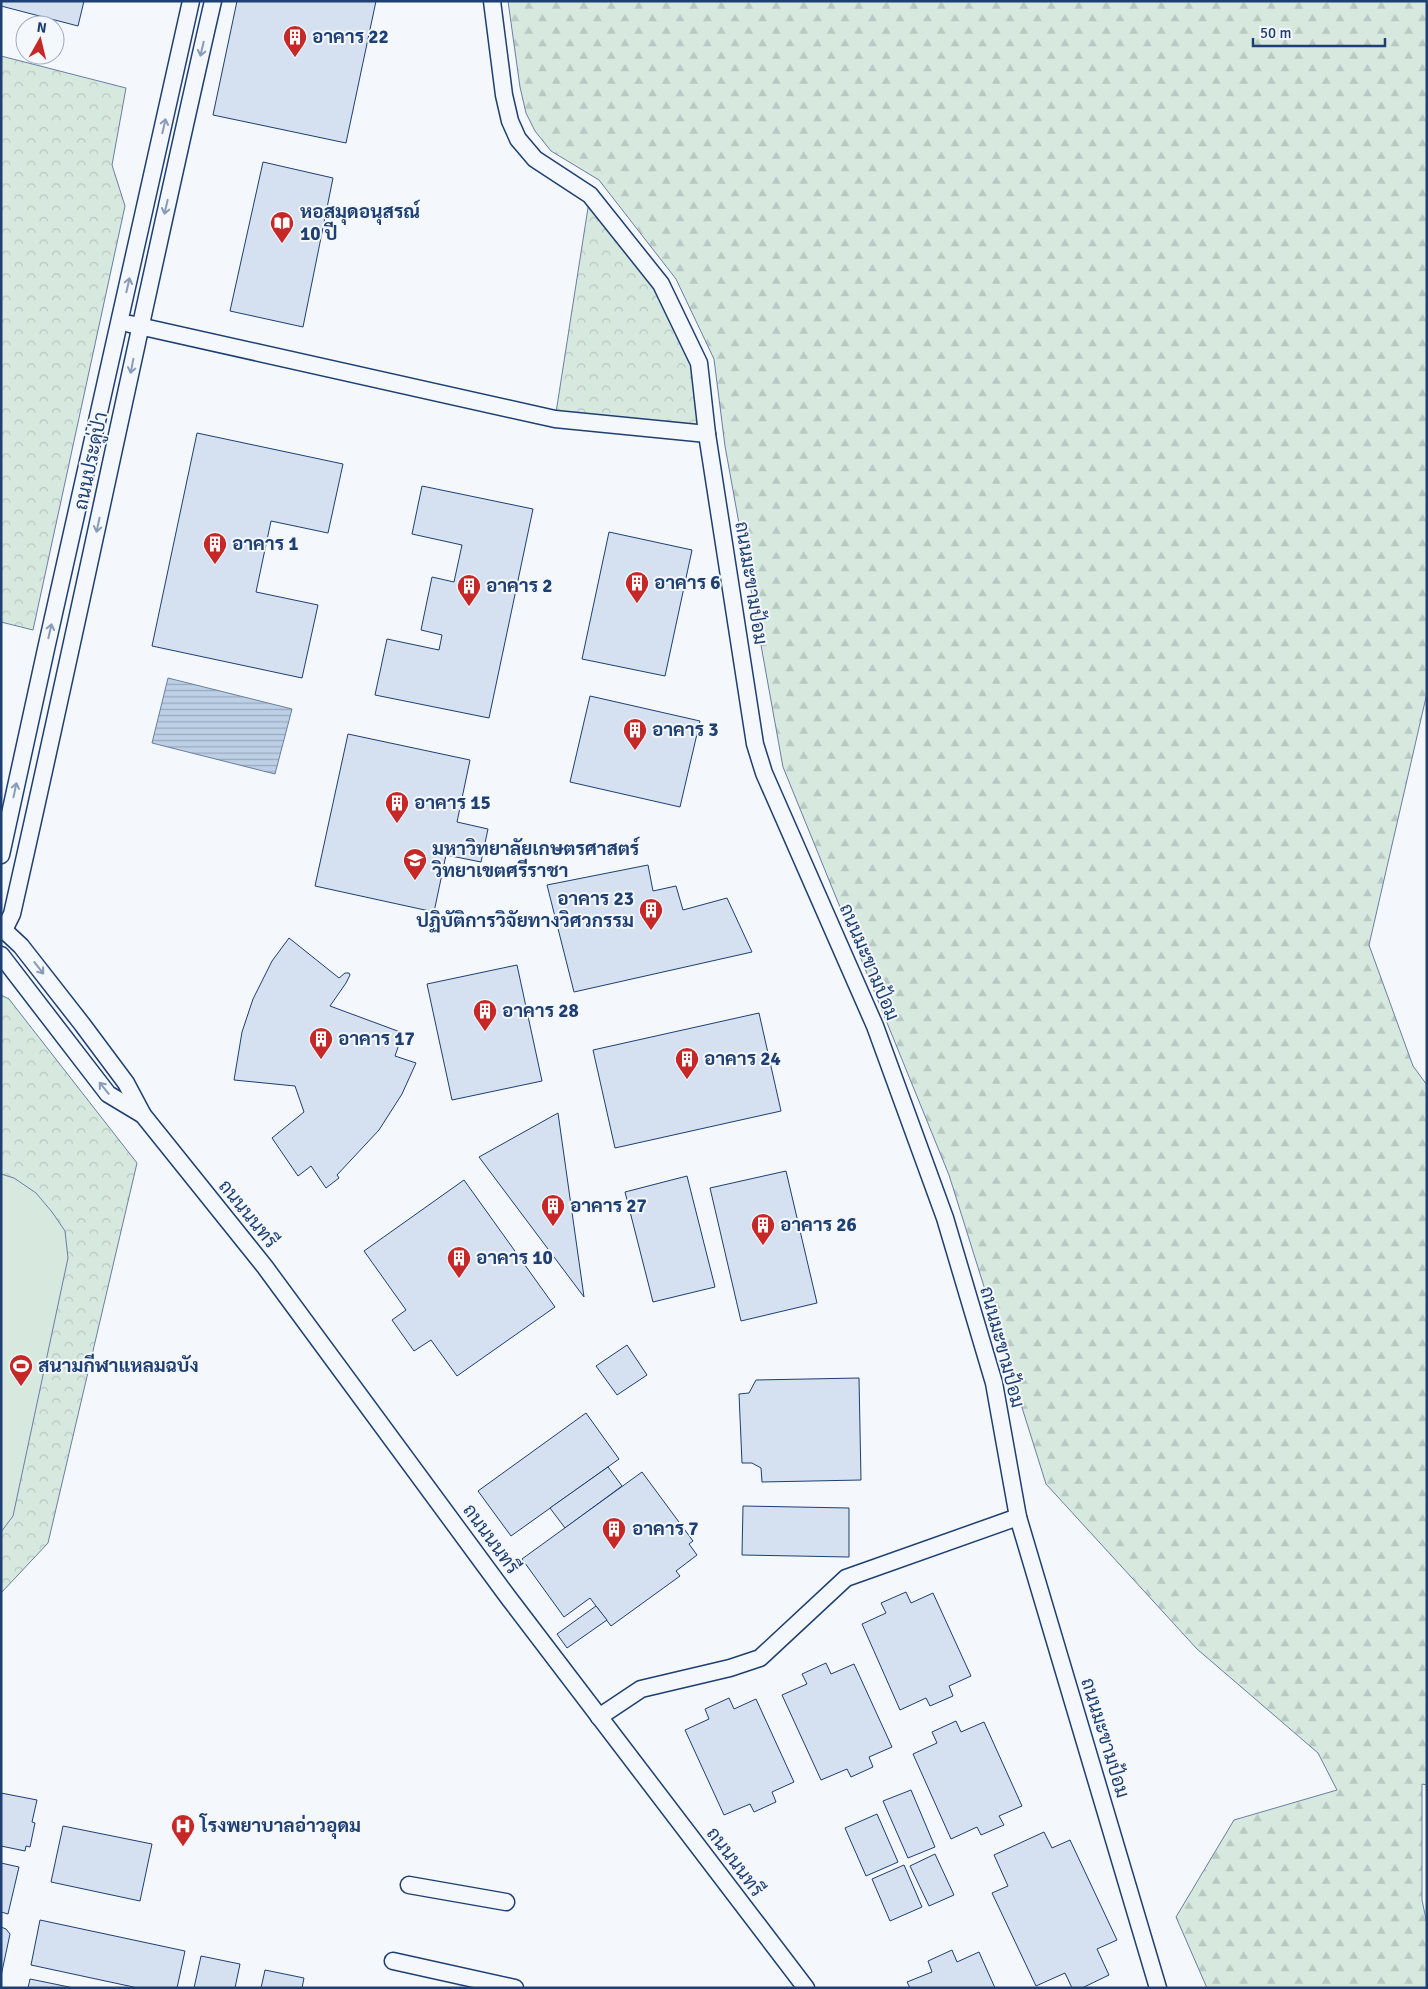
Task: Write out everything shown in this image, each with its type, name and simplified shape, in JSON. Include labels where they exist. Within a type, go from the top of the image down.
[{"type":"street","name":"ถนนประดู่ป่า","points":[[1,855],[192,1]]},
{"type":"street","name":"ถนนประดู่ป่า","points":[[3,933],[12,914],[213,1]]},
{"type":"street","name":"ถนนมะขามป้อม","points":[[492,1],[504,95],[510,121],[518,139],[535,159],[590,195],[661,284],[699,363],[707,434],[758,754],[764,772],[875,1026],[945,1218],[994,1383],[1018,1517],[1158,1988]]},
{"type":"street","points":[[120,321],[555,419],[707,434]]},
{"type":"street","name":"ถนนนนทรี","points":[[3,933],[21,946],[126,1083],[143,1115],[265,1267],[508,1597],[806,1988]]},
{"type":"street","name":"ถนนนนทรี","points":[[1,954],[108,1094],[143,1115]]},
{"type":"street","points":[[599,1717],[641,1689],[730,1668],[760,1658],[846,1578],[1018,1517]]},
{"type":"street","points":[[409,1885],[506,1902]]},
{"type":"street","points":[[393,1961],[515,1988]]},
{"type":"green space","points":[[508,1],[1427,1],[1427,693],[1369,945],[1413,1066],[1427,1085],[1427,1785],[1422,1784],[1422,1900],[1427,1924],[1427,1988],[1207,1988],[1176,1917],[1234,1820],[1337,1790],[1318,1753],[1197,1649],[1046,1484],[949,1175],[783,767],[725,446],[714,359],[676,279],[599,180],[551,151],[535,131],[526,113],[520,87]]},
{"type":"green space","points":[[1,56],[15,60],[15,65],[36,65],[126,88],[112,165],[125,206],[33,630],[1,622]]},
{"type":"green space","points":[[590,195],[661,284],[699,363],[707,434],[555,419]]},
{"type":"green space","points":[[1,995],[9,999],[137,1163],[48,1543],[1,1593]]},
{"type":"green space","name":"สนามกีฬาแหลมฉบัง","points":[[1,1174],[14,1178],[36,1193],[52,1212],[65,1231],[68,1258],[13,1516],[1,1532]]},
{"type":"water","points":[[168,678],[292,709],[275,774],[152,743]]},
{"type":"building","points":[[1,1],[84,1],[78,26],[65,23],[65,15],[36,15],[1,6]]},
{"type":"building","name":"อาคาร 22","points":[[237,1],[376,1],[346,143],[213,115]]},
{"type":"building","name":"หอสมุดอนุสรณ์ 10 ปี","points":[[263,162],[333,178],[303,327],[230,311]]},
{"type":"building","name":"อาคาร 1","points":[[197,433],[343,464],[328,533],[271,521],[256,592],[318,605],[302,678],[152,646]]},
{"type":"building","name":"อาคาร 2","points":[[422,486],[533,509],[489,718],[375,695],[387,639],[439,650],[442,635],[421,630],[432,577],[454,582],[462,545],[412,534]]},
{"type":"building","name":"อาคาร 6","points":[[609,532],[692,550],[665,676],[582,659]]},
{"type":"building","name":"อาคาร 3","points":[[590,696],[700,721],[680,807],[570,782]]},
{"type":"building","name":"อาคาร 15","points":[[348,734],[470,760],[457,822],[488,829],[481,862],[446,855],[434,912],[315,886]]},
{"type":"building","name":"อาคาร 23 ปฏิบัติการวิจัยทางวิศวกรรม","points":[[648,865],[653,891],[676,886],[683,910],[727,898],[752,952],[574,992],[547,885]]},
{"type":"building","name":"อาคาร 17","points":[[289,938],[339,978],[345,973],[349,973],[350,975],[346,983],[330,1006],[403,1033],[395,1056],[416,1063],[402,1094],[379,1130],[337,1175],[339,1178],[326,1188],[311,1166],[298,1176],[272,1138],[304,1112],[295,1086],[234,1080],[242,1032],[253,999],[272,961]]},
{"type":"building","name":"อาคาร 28","points":[[517,965],[542,1081],[452,1100],[427,984]]},
{"type":"building","name":"อาคาร 24","points":[[759,1013],[781,1111],[615,1148],[593,1050]]},
{"type":"building","name":"อาคาร 27","points":[[558,1113],[584,1297],[479,1157]]},
{"type":"building","name":"อาคาร 26","points":[[786,1171],[817,1303],[741,1321],[710,1188]]},
{"type":"building","points":[[687,1176],[715,1287],[653,1302],[625,1192]]},
{"type":"building","name":"อาคาร 10","points":[[464,1180],[555,1307],[457,1376],[431,1340],[414,1351],[392,1320],[406,1310],[364,1251]]},
{"type":"building","points":[[627,1345],[647,1375],[617,1395],[596,1366]]},
{"type":"building","points":[[859,1378],[861,1480],[762,1482],[761,1468],[752,1463],[742,1463],[739,1394],[749,1393],[756,1380]]},
{"type":"building","points":[[586,1413],[619,1459],[511,1536],[478,1491]]},
{"type":"building","points":[[608,1467],[622,1486],[565,1528],[550,1508]]},
{"type":"building","name":"อาคาร 7","points":[[642,1472],[693,1541],[689,1544],[697,1555],[676,1571],[680,1576],[611,1626],[590,1598],[564,1617],[522,1559]]},
{"type":"building","points":[[743,1506],[849,1508],[849,1557],[742,1555]]},
{"type":"building","points":[[906,1592],[911,1603],[933,1593],[971,1676],[949,1686],[953,1696],[930,1706],[926,1698],[900,1710],[862,1624],[886,1613],[881,1603]]},
{"type":"building","points":[[596,1606],[607,1620],[567,1648],[557,1634]]},
{"type":"building","points":[[826,1663],[831,1674],[854,1664],[892,1747],[869,1757],[873,1767],[851,1777],[847,1769],[821,1780],[782,1695],[807,1684],[802,1674]]},
{"type":"building","points":[[729,1698],[734,1709],[756,1699],[794,1782],[772,1792],[776,1802],[754,1812],[750,1804],[724,1815],[685,1730],[709,1719],[705,1709]]},
{"type":"building","points":[[956,1721],[961,1732],[984,1722],[1022,1806],[999,1816],[1004,1825],[981,1835],[977,1827],[951,1839],[913,1754],[937,1743],[932,1732]]},
{"type":"building","points":[[911,1790],[935,1847],[908,1858],[883,1801]]},
{"type":"building","points":[[1,1793],[37,1800],[32,1822],[35,1823],[30,1847],[26,1846],[25,1851],[1,1846]]},
{"type":"building","points":[[877,1814],[898,1862],[866,1876],[845,1828]]},
{"type":"building","points":[[63,1826],[152,1844],[140,1901],[51,1882]]},
{"type":"building","points":[[1044,1832],[1052,1848],[1070,1840],[1117,1940],[1097,1949],[1109,1975],[1082,1988],[1072,1988],[1065,1973],[1036,1986],[992,1893],[1008,1886],[994,1855]]},
{"type":"building","points":[[935,1854],[954,1895],[929,1906],[910,1866]]},
{"type":"building","points":[[1,1863],[19,1867],[8,1914],[1,1912]]},
{"type":"building","points":[[904,1865],[922,1907],[890,1921],[872,1879]]},
{"type":"building","points":[[40,1920],[185,1951],[177,1988],[138,1988],[31,1965]]},
{"type":"building","points":[[1,1927],[10,1934],[1,1976]]},
{"type":"building","points":[[952,1950],[957,1962],[979,1952],[995,1988],[910,1988],[907,1982],[932,1972],[928,1961]]},
{"type":"building","points":[[201,1956],[240,1964],[235,1988],[194,1988]]},
{"type":"building","points":[[265,1970],[304,1978],[302,1988],[261,1988]]},
{"type":"building","points":[[30,1979],[74,1988],[28,1988]]},
{"type":"place","name":"อาคาร 22","points":[[295,58]]},
{"type":"place","name":"หอสมุดอนุสรณ์ 10 ปี","points":[[282,244]]},
{"type":"place","name":"อาคาร 1","points":[[215,565]]},
{"type":"place","name":"อาคาร 6","points":[[637,604]]},
{"type":"place","name":"อาคาร 2","points":[[469,607]]},
{"type":"place","name":"อาคาร 3","points":[[635,751]]},
{"type":"place","name":"อาคาร 15","points":[[397,824]]},
{"type":"place","name":"มหาวิทยาลัยเกษตรศาสตร์ วิทยาเขตศรีราชา","points":[[415,881]]},
{"type":"place","name":"อาคาร 23 ปฏิบัติการวิจัยทางวิศวกรรม","points":[[651,931]]},
{"type":"place","name":"อาคาร 28","points":[[485,1032]]},
{"type":"place","name":"อาคาร 17","points":[[321,1060]]},
{"type":"place","name":"อาคาร 24","points":[[687,1080]]},
{"type":"place","name":"อาคาร 27","points":[[553,1227]]},
{"type":"place","name":"อาคาร 26","points":[[763,1246]]},
{"type":"place","name":"อาคาร 10","points":[[459,1279]]},
{"type":"place","name":"สนามกีฬาแหลมฉบัง","points":[[21,1387]]},
{"type":"place","name":"อาคาร 7","points":[[614,1550]]},
{"type":"place","name":"โรงพยาบาลอ่าวอุดม","points":[[183,1847]]}]
